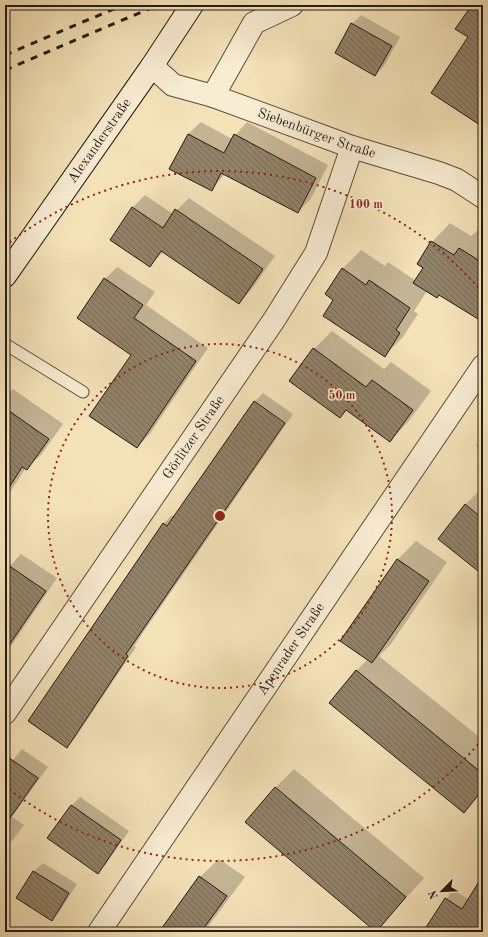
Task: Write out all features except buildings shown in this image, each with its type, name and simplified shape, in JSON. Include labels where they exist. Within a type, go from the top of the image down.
[{"type":"street","name":"Alexanderstraße","points":[[5,276],[152,66],[192,5]]},
{"type":"street","points":[[213,96],[254,23],[292,5]]},
{"type":"street","name":"Siebenbürger Straße","points":[[152,66],[173,85],[213,96],[352,147],[439,173],[457,180],[483,197]]},
{"type":"street","name":"Görlitzer Straße","points":[[5,713],[274,320],[316,253],[352,147]]},
{"type":"street","name":"Apenrader Straße","points":[[99,932],[483,366]]},
{"type":"lane","points":[[5,344],[83,392]]},
{"type":"railway","points":[[5,55],[123,5]]},
{"type":"railway","points":[[5,70],[158,5]]}]
